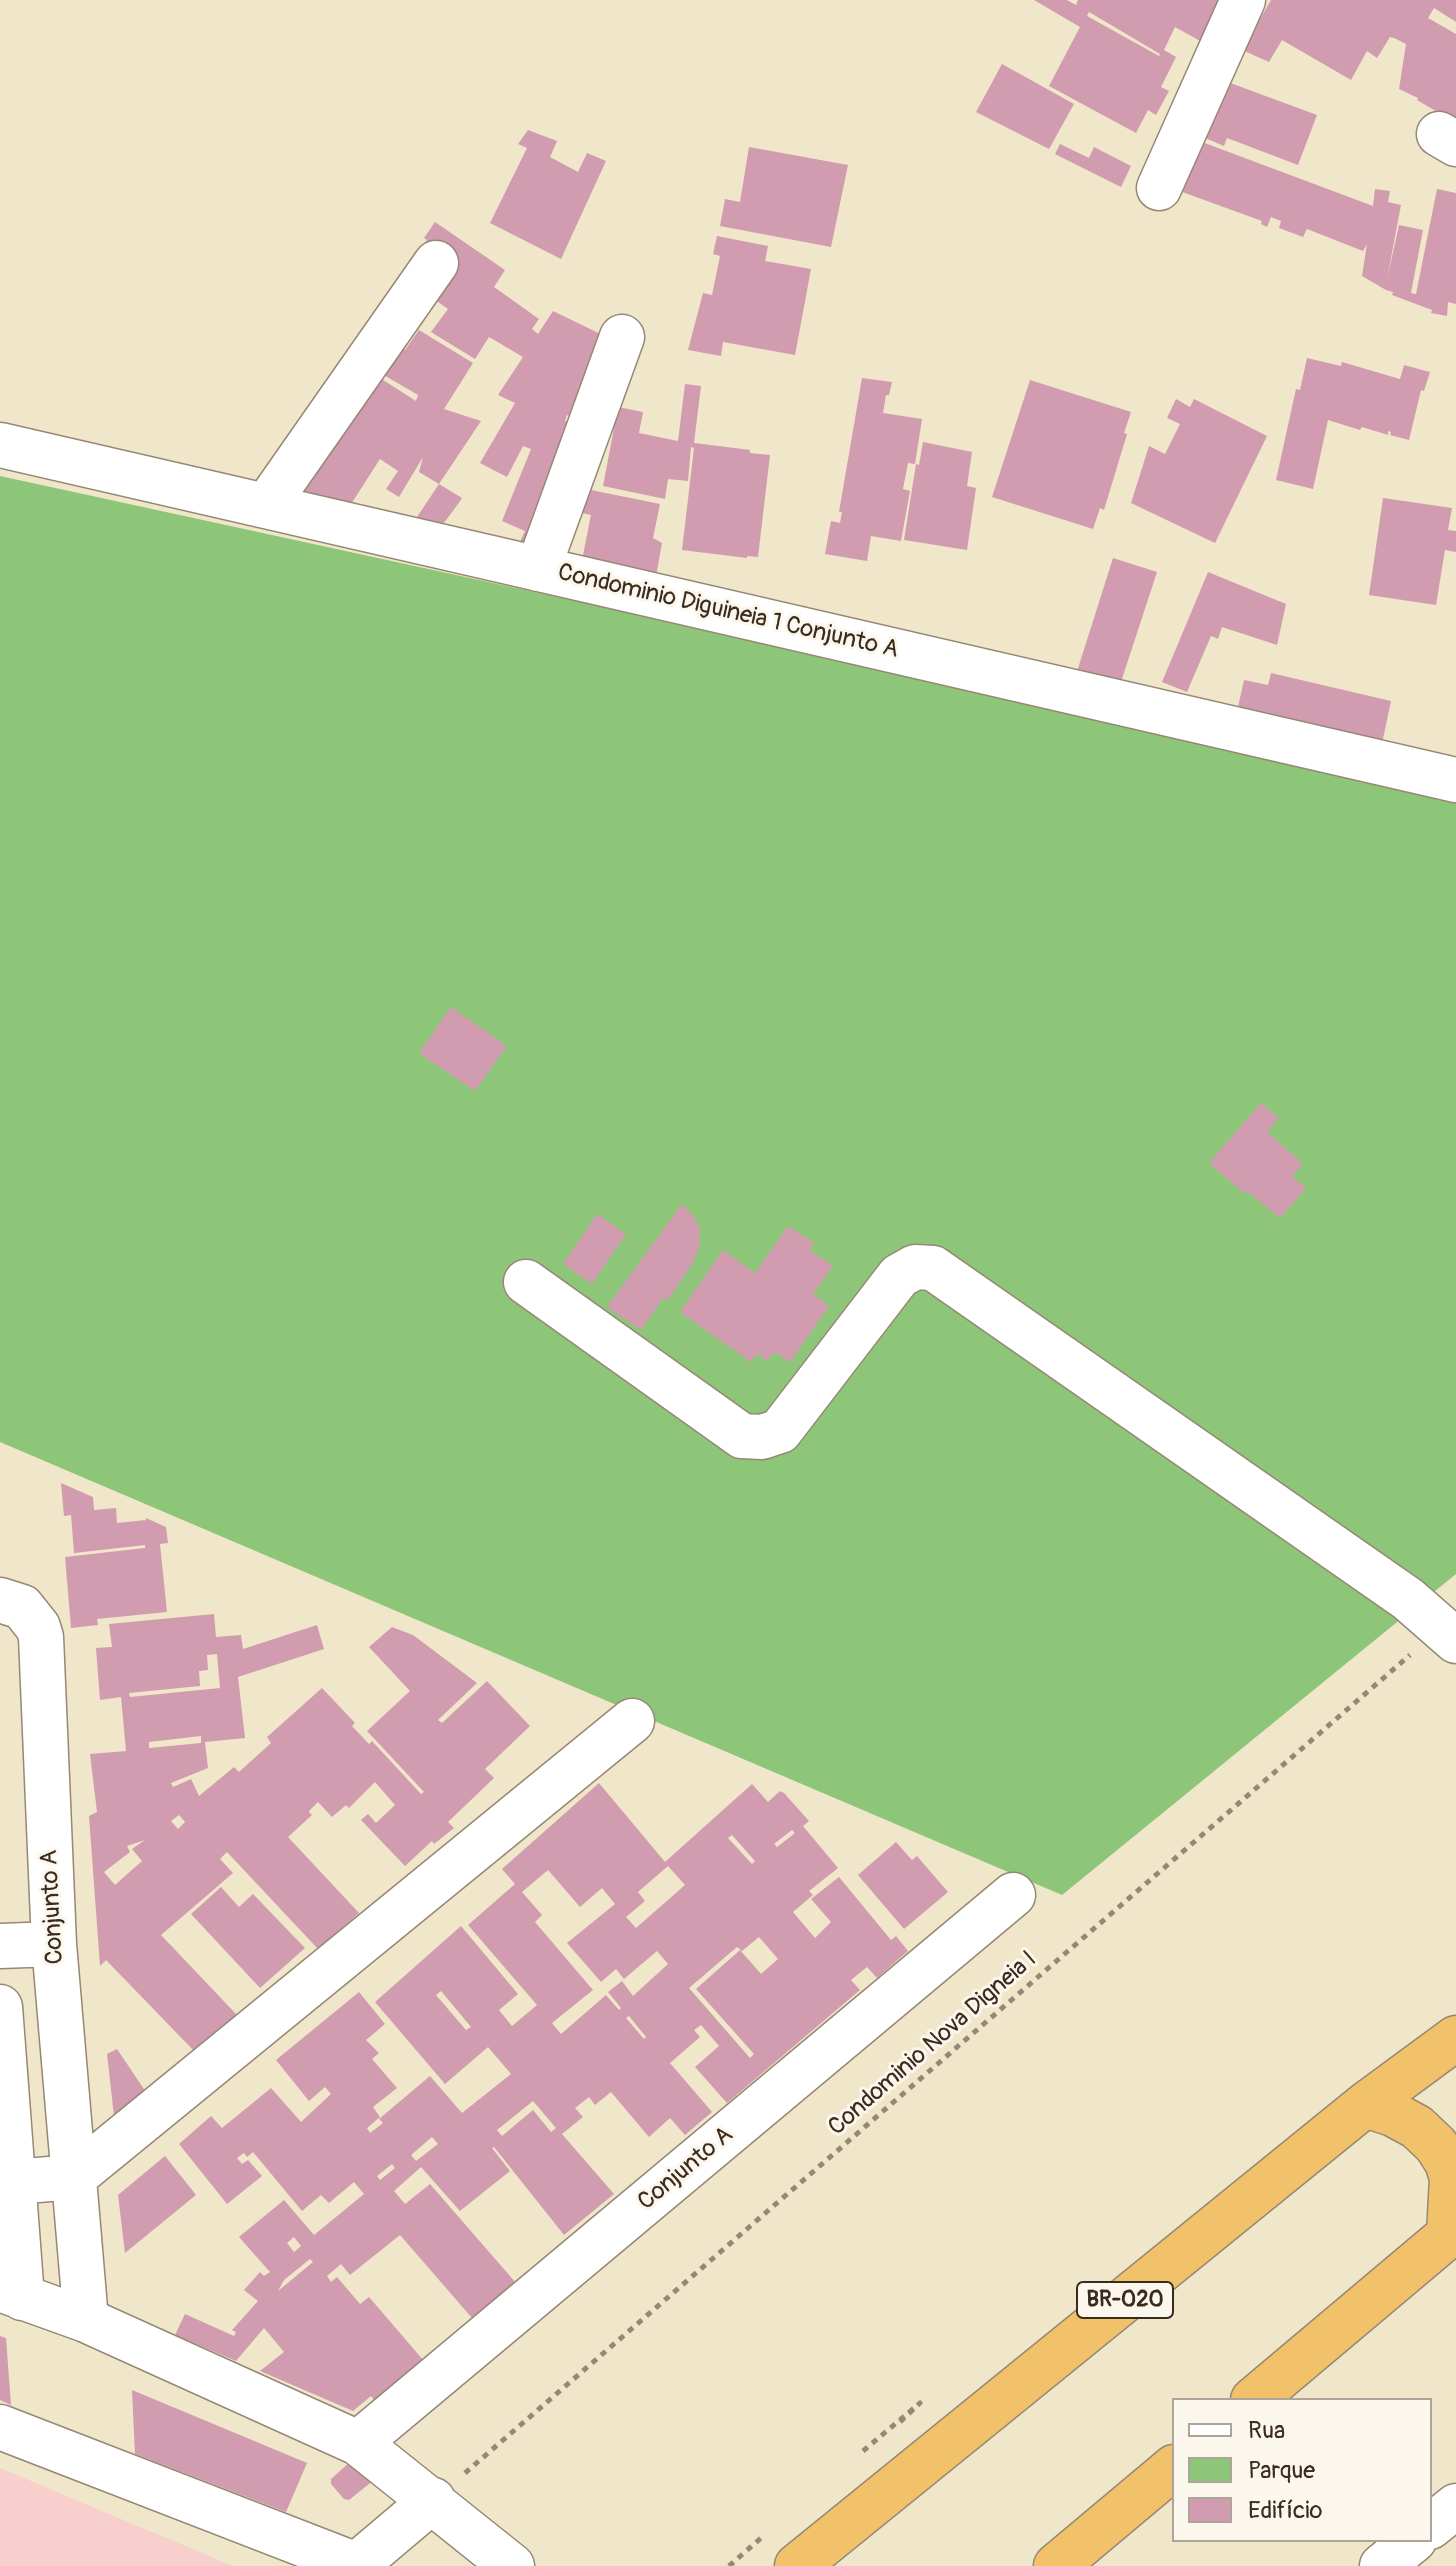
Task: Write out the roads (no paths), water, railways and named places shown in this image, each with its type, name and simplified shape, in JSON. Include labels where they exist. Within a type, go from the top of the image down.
[{"type":"highway","name":"BR-020","points":[[797,2566],[1365,2105],[1456,2038]]},
{"type":"highway","points":[[1255,2398],[1453,2232],[1452,2178],[1447,2162],[1436,2145],[1417,2127],[1393,2114],[1365,2105]]},
{"type":"highway","points":[[1056,2566],[1172,2469]]},
{"type":"street","points":[[1159,188],[1243,0]]},
{"type":"street","points":[[266,506],[436,263]]},
{"type":"street","points":[[538,569],[622,337]]},
{"type":"street","name":"Condominio Diguineia 1 Conjunto A","points":[[0,445],[1456,780]]},
{"type":"street","points":[[526,1282],[742,1436],[762,1437],[780,1431],[899,1276],[915,1267],[933,1268],[1408,1599],[1448,1635]]},
{"type":"street","name":"Conjunto A","points":[[0,1600],[22,1607],[38,1627],[41,1637],[54,1944],[86,2320]]},
{"type":"street","points":[[13,2182],[74,2177],[632,1721]]},
{"type":"street","name":"Conjunto A","points":[[358,2443],[1013,1895]]},
{"type":"street","points":[[0,1946],[54,1944]]},
{"type":"street","points":[[0,2007],[13,2182],[11,2293],[86,2320],[358,2443],[433,2500],[506,2564]]},
{"type":"street","points":[[0,2427],[357,2566],[433,2500]]},
{"type":"street","points":[[1432,2525],[1456,2506]]},
{"type":"street","points":[[1382,2566],[1412,2542]]}]
